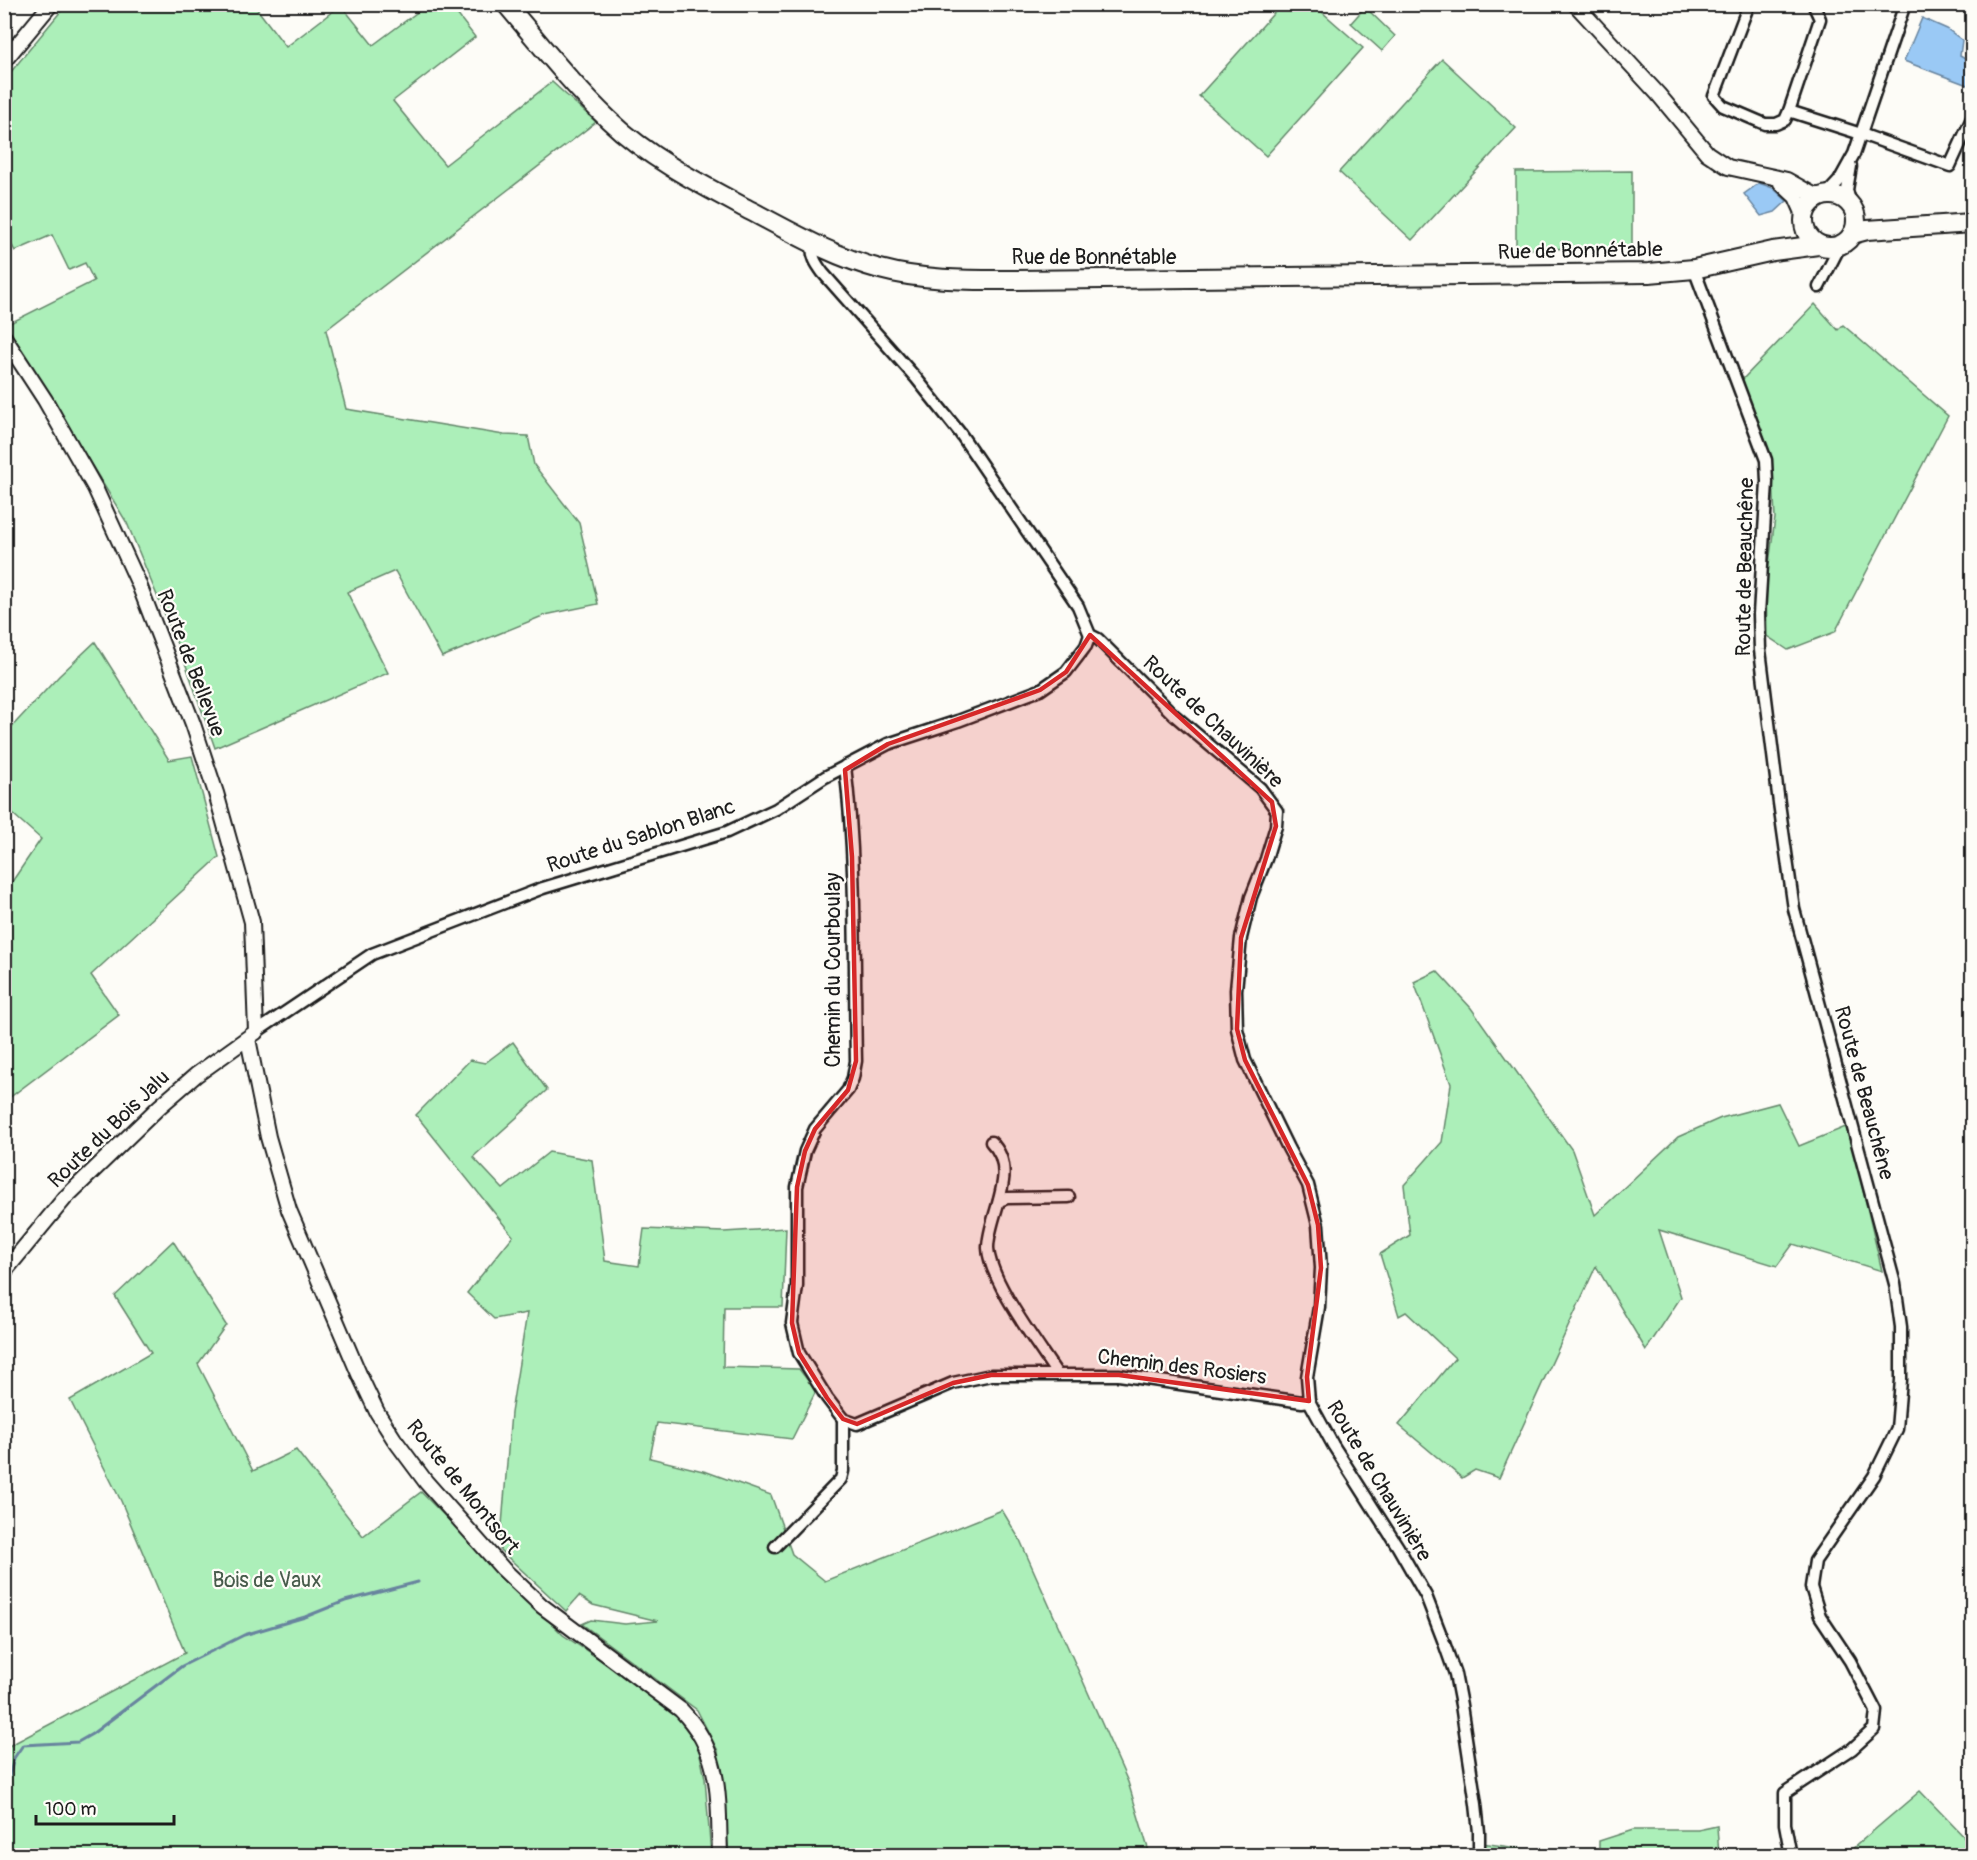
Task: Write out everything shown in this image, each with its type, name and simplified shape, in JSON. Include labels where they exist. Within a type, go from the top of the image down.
[{"type":"main road","name":"Rue de Bonnétable","points":[[506,4],[559,67],[610,122],[662,162],[813,244],[853,261],[882,270],[934,278],[978,280],[1649,273],[1694,269],[1773,250],[1819,245]]},
{"type":"main road","points":[[1846,240],[1856,220],[1853,210],[1841,198],[1824,196],[1813,201],[1804,219],[1808,236],[1819,245],[1832,248],[1867,230],[1972,223]]},
{"type":"main road","points":[[1853,210],[1910,227]]},
{"type":"main road","name":"Rue de Bonnétable","points":[[1773,250],[1788,240],[1804,219]]},
{"type":"street","points":[[4,61],[51,4]]},
{"type":"street","points":[[1575,4],[1658,94],[1707,153],[1728,166],[1787,180],[1812,194],[1824,196],[1839,182],[1854,154]]},
{"type":"street","points":[[1749,4],[1714,96],[1723,106],[1766,124],[1776,124],[1785,120],[1789,111],[1820,19],[1813,4]]},
{"type":"street","points":[[1853,210],[1847,190],[1854,154],[1905,4]]},
{"type":"street","points":[[1789,111],[1950,166],[1972,117]]},
{"type":"street","points":[[1770,176],[1796,197],[1804,219]]},
{"type":"street","points":[[1819,287],[1826,271],[1846,240]]},
{"type":"street","name":"Route de Chauvinière","points":[[813,244],[812,250],[816,264],[916,378],[960,433],[1071,596],[1085,621],[1089,634],[1098,639],[1174,715],[1260,788],[1277,811],[1276,826],[1251,897],[1241,938],[1236,990],[1237,1029],[1245,1060],[1308,1185],[1318,1225],[1322,1268],[1319,1307],[1307,1377],[1309,1401],[1333,1445],[1398,1547],[1425,1596],[1443,1640],[1455,1674],[1461,1705],[1476,1804],[1479,1856]]},
{"type":"street","points":[[1819,245],[1825,257],[1826,271]]},
{"type":"street","name":"Route de Beauchêne","points":[[1694,269],[1766,460],[1767,482],[1759,614],[1760,650],[1792,898],[1895,1284],[1900,1327],[1901,1380],[1897,1429],[1874,1476],[1815,1561],[1811,1587],[1820,1616],[1850,1660],[1876,1711],[1874,1729],[1852,1749],[1785,1793],[1785,1824],[1791,1856]]},
{"type":"street","name":"Route de Bellevue","points":[[4,338],[45,400],[95,488],[138,582],[193,724],[219,804],[252,922],[252,1036]]},
{"type":"street","name":"Route du Sablon Blanc","points":[[252,1036],[372,954],[543,888],[727,832],[776,809],[845,766],[888,744],[958,722],[1040,690],[1066,672],[1086,646],[1089,634]]},
{"type":"street","name":"Chemin du Courboulay","points":[[843,1419],[799,1353],[792,1323],[797,1286],[797,1187],[805,1151],[815,1129],[848,1090],[856,1061],[852,857],[845,766]]},
{"type":"street","name":"Route du Bois Jalu","points":[[4,1272],[65,1198],[159,1107],[196,1075],[252,1036]]},
{"type":"street","name":"Route de Montsort","points":[[252,1036],[268,1137],[288,1210],[377,1412],[426,1482],[503,1569],[542,1606],[681,1710],[696,1725],[705,1741],[713,1764],[718,1791],[720,1856]]},
{"type":"street","points":[[991,1142],[998,1148],[1004,1165],[999,1201],[988,1245],[989,1257],[1017,1313],[1057,1374]]},
{"type":"street","points":[[999,1201],[1007,1198],[1069,1197]]},
{"type":"street","name":"Chemin des Rosiers","points":[[843,1419],[857,1424],[953,1383],[991,1375],[1119,1375],[1302,1402],[1309,1401]]},
{"type":"street","points":[[775,1547],[841,1479],[843,1419]]},
{"type":"highlighted area","points":[[1090,635],[1272,802],[1276,826],[1241,938],[1237,1029],[1245,1060],[1308,1185],[1318,1225],[1321,1268],[1307,1377],[1309,1401],[1119,1375],[991,1375],[953,1383],[857,1424],[843,1419],[827,1398],[799,1353],[792,1323],[797,1187],[805,1151],[815,1129],[848,1090],[856,1061],[852,857],[845,770],[888,744],[1040,690],[1066,672]]},
{"type":"green space","points":[[1282,4],[1314,5],[1363,48],[1266,156],[1199,96]]},
{"type":"green space","points":[[66,5],[254,5],[286,47],[341,5],[373,45],[427,5],[450,5],[475,37],[393,101],[445,165],[552,82],[596,122],[326,330],[346,409],[504,435],[528,436],[534,465],[579,523],[598,604],[545,615],[442,657],[395,571],[347,592],[388,673],[215,748],[187,668],[127,523],[6,325],[94,281],[85,263],[69,270],[52,235],[15,251],[5,232],[5,79]]},
{"type":"green space","points":[[1365,7],[1395,36],[1382,51],[1351,23]]},
{"type":"green space","points":[[1442,59],[1516,128],[1412,240],[1339,172]]},
{"type":"green space","points":[[1632,171],[1632,248],[1516,249],[1516,172]]},
{"type":"green space","points":[[1815,304],[1838,330],[1843,325],[1948,416],[1835,632],[1788,650],[1767,636],[1766,587],[1775,518],[1772,458],[1742,380]]},
{"type":"green space","points":[[95,642],[169,760],[192,756],[219,857],[91,975],[119,1015],[5,1101],[5,892],[41,839],[5,807],[5,734],[59,676]]},
{"type":"green space","points":[[1437,971],[1471,1008],[1572,1150],[1595,1215],[1678,1137],[1721,1118],[1778,1103],[1799,1146],[1848,1126],[1882,1271],[1793,1244],[1777,1266],[1659,1230],[1681,1297],[1646,1350],[1596,1266],[1499,1478],[1475,1470],[1462,1478],[1399,1425],[1455,1358],[1406,1312],[1399,1316],[1380,1254],[1410,1235],[1404,1185],[1442,1142],[1451,1084],[1414,982]]},
{"type":"green space","points":[[513,1042],[547,1090],[473,1157],[503,1189],[549,1152],[592,1160],[605,1261],[639,1266],[644,1229],[724,1232],[786,1228],[783,1307],[724,1307],[723,1367],[799,1369],[816,1391],[792,1439],[657,1423],[650,1458],[707,1472],[771,1495],[792,1554],[825,1581],[1002,1510],[1020,1540],[1128,1782],[1150,1855],[729,1855],[718,1751],[697,1710],[582,1624],[591,1620],[625,1624],[658,1621],[593,1605],[579,1596],[566,1611],[500,1550],[511,1413],[527,1313],[494,1319],[467,1293],[513,1236],[416,1115],[470,1060],[485,1063]]},
{"type":"green space","name":"Bois de Vaux","points":[[173,1241],[226,1325],[198,1364],[253,1471],[296,1450],[363,1536],[421,1492],[563,1635],[667,1704],[698,1745],[705,1778],[711,1855],[5,1856],[5,1748],[185,1653],[121,1501],[70,1400],[151,1353],[115,1296]]},
{"type":"green space","points":[[1920,1791],[1972,1845],[1972,1855],[1845,1855]]},
{"type":"green space","points":[[1717,1826],[1719,1855],[1599,1855],[1599,1841],[1633,1830],[1698,1830]]},
{"type":"green space","points":[[1474,1842],[1556,1853],[1556,1855],[1474,1856]]},
{"type":"water","points":[[1922,18],[1947,29],[1962,40],[1960,56],[1972,63],[1970,86],[1904,61]]},
{"type":"water","points":[[1759,183],[1773,188],[1787,201],[1775,212],[1761,216],[1744,194]]},
{"type":"waterway","points":[[4,1780],[9,1777],[14,1758],[23,1745],[78,1742],[92,1734],[182,1666],[244,1635],[305,1617],[345,1601],[418,1582]]}]
